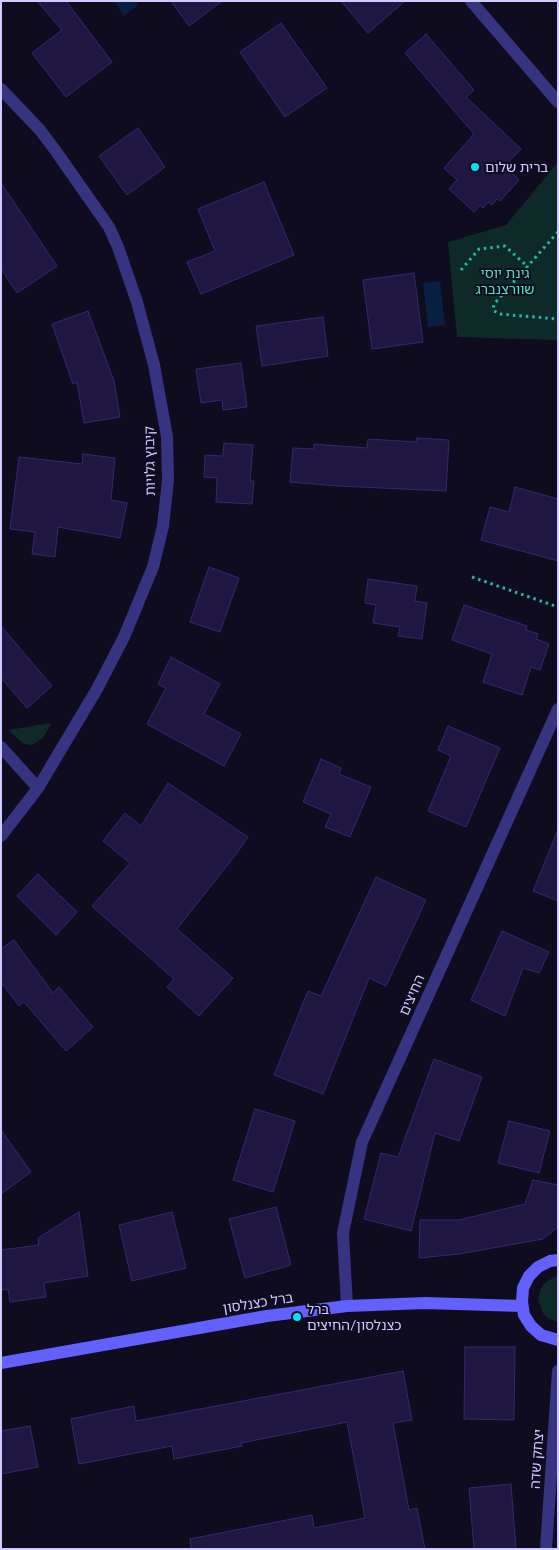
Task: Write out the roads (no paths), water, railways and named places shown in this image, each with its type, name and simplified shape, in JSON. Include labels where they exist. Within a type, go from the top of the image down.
[{"type":"street","points":[[471,1],[558,102]]},
{"type":"street","name":"קיבוץ גלויות","points":[[1,89],[40,130],[109,227],[118,247],[137,302],[154,365],[167,437],[168,480],[163,526],[153,567],[124,637],[97,690],[38,788],[1,836]]},
{"type":"street","name":"החיצים","points":[[347,1306],[343,1232],[362,1142],[558,709]]},
{"type":"street","points":[[1,747],[38,788]]},
{"type":"street","points":[[555,1259],[538,1267],[529,1276],[523,1288],[522,1306],[524,1315],[531,1326],[541,1335],[558,1340]]},
{"type":"street","name":"ברל כצנלסון","points":[[1,1363],[267,1316],[347,1306],[425,1303],[522,1306]]},
{"type":"street","name":"יצחק שדה","points":[[546,1549],[558,1370]]},
{"type":"water","points":[[114,1],[135,1],[138,5],[124,16]]},
{"type":"water","points":[[440,281],[445,325],[428,327],[423,283]]},
{"type":"place","name":"ברית שלום","points":[[475,167]]},
{"type":"place","name":"ברל כצנלסון/החיצים","points":[[297,1317]]},
{"type":"park label","name":"גינת יוסי שוורצנברג","points":[[505,282]]}]
